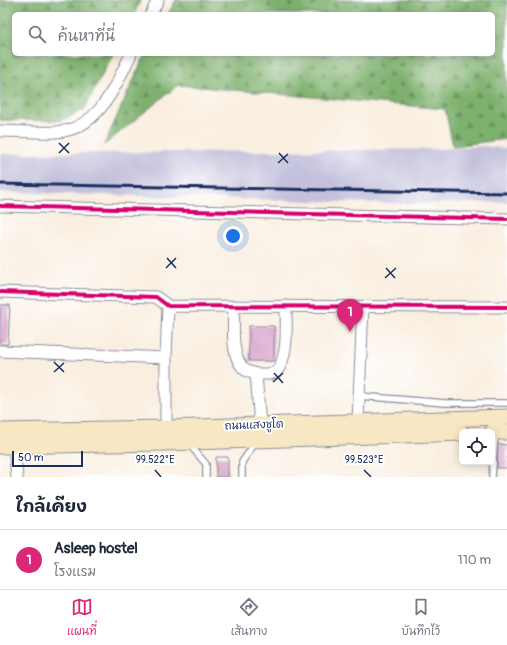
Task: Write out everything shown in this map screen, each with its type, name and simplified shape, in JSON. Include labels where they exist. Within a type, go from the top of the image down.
[{"type":"main road","name":"ถนนแสงชูโต","points":[[0,431],[166,428],[507,417]]},
{"type":"main road","points":[[315,438],[316,423]]},
{"type":"main road","points":[[163,443],[166,428]]},
{"type":"main road","name":"ถนนแสงชูโต","points":[[7,447],[459,433]]},
{"type":"street","points":[[152,12],[158,0]]},
{"type":"street","points":[[0,131],[57,132],[79,127],[99,112],[113,91],[130,56]]},
{"type":"street","points":[[0,206],[507,219]]},
{"type":"street","points":[[0,292],[156,297],[168,306],[507,307]]},
{"type":"street","points":[[166,428],[168,306]]},
{"type":"street","points":[[234,306],[234,346],[237,357],[246,370],[256,374],[269,374],[276,372],[282,363],[285,348],[286,306]]},
{"type":"street","points":[[358,421],[363,306]]},
{"type":"street","points":[[0,351],[166,358]]},
{"type":"street","points":[[256,374],[260,425]]},
{"type":"street","points":[[7,447],[17,477]]},
{"type":"lane","points":[[359,396],[445,403],[507,403]]},
{"type":"lane","points":[[492,477],[498,432]]},
{"type":"lane","points":[[242,477],[242,462],[257,440]]},
{"type":"lane","points":[[188,442],[206,464],[206,477]]},
{"type":"shaded area","points":[[483,146],[507,149],[507,202],[412,204],[0,192],[0,154],[440,149]]},
{"type":"green space","points":[[0,0],[141,0],[135,12],[12,12],[12,56],[112,56],[84,110],[60,121],[0,120]]},
{"type":"green space","points":[[176,0],[507,0],[507,139],[453,146],[445,109],[178,85],[104,145],[145,56],[495,56],[495,12],[169,12]]},
{"type":"building","points":[[0,305],[10,305],[8,344],[0,344]]},
{"type":"building","points":[[249,326],[274,326],[274,361],[249,361]]},
{"type":"building","points":[[498,444],[507,445],[507,468],[497,468]]},
{"type":"building","points":[[216,457],[228,457],[228,477],[216,477]]},
{"type":"railway","points":[[0,184],[507,193]]},
{"type":"cycle path","points":[[0,206],[507,219]]},
{"type":"cycle path","points":[[0,292],[156,297],[168,306],[507,307]]},
{"type":"place","name":"Asleep hostel","points":[[350,332]]}]
